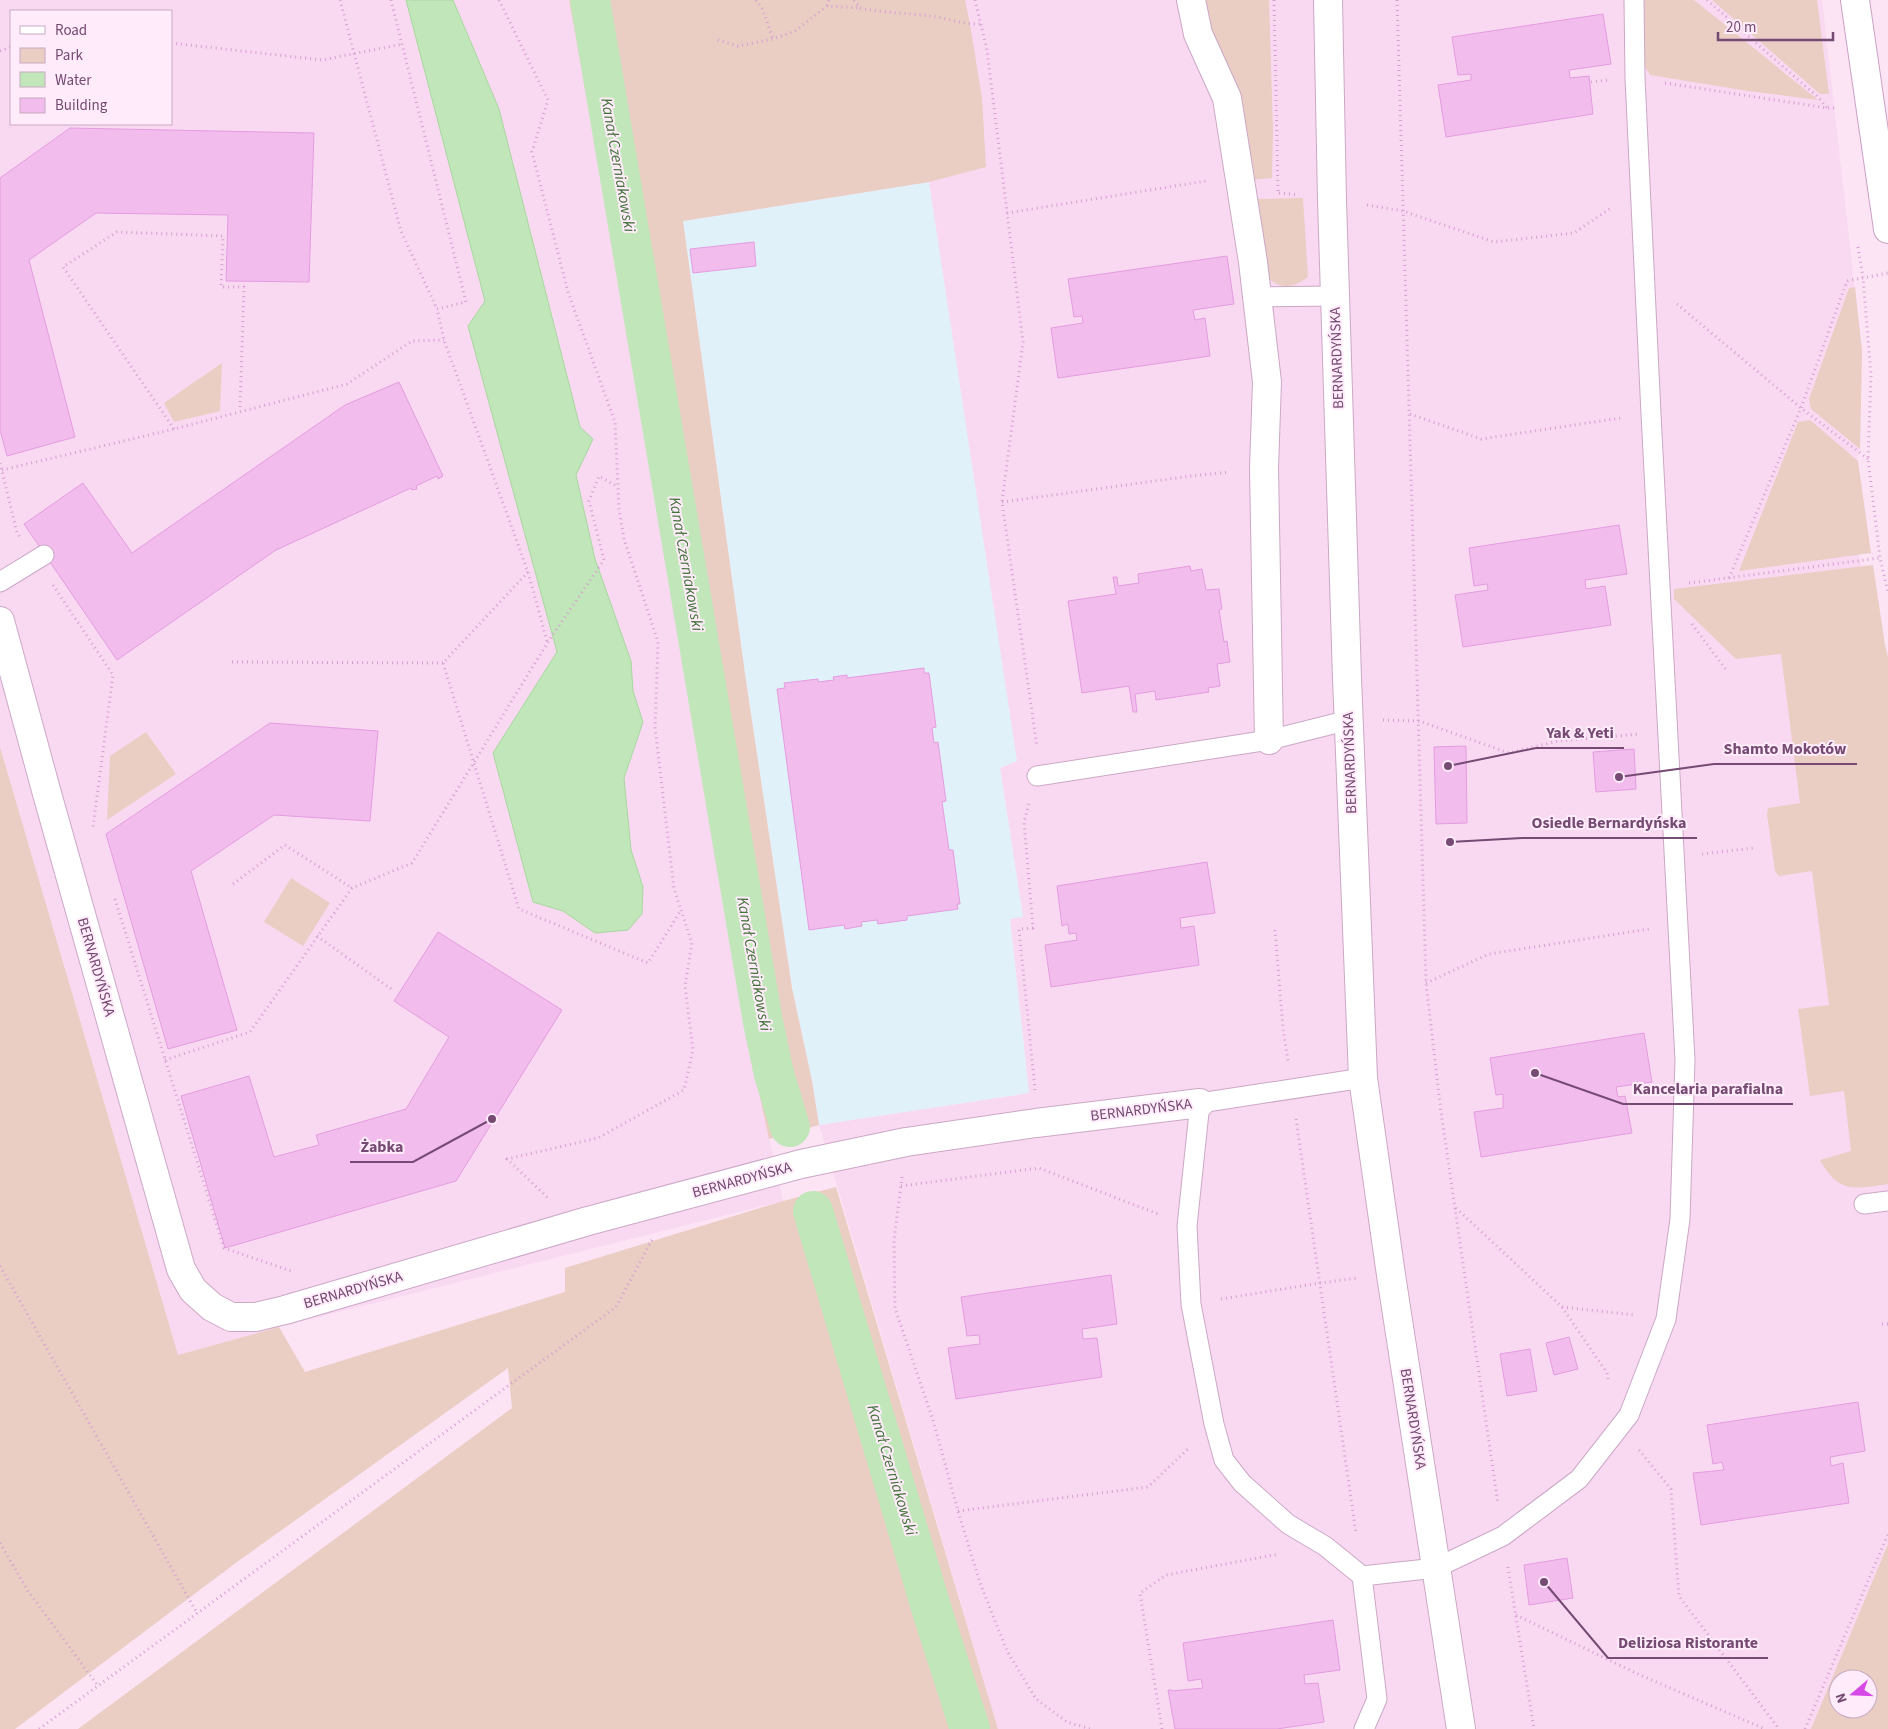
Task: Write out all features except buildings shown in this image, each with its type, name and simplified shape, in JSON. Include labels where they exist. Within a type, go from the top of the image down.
[{"type":"street","points":[[1191,0],[1198,34],[1227,98],[1257,297],[1267,382],[1264,468],[1269,740]]},
{"type":"street","name":"BERNARDYŃSKA","points":[[1328,0],[1335,296],[1363,1078],[1461,1729]]},
{"type":"street","points":[[1855,0],[1885,187],[1888,229]]},
{"type":"street","name":"BERNARDYŃSKA","points":[[0,621],[48,800],[181,1269],[193,1290],[212,1307],[231,1317],[256,1317],[588,1221],[801,1164],[906,1142],[1036,1123],[1200,1103]]},
{"type":"lane","points":[[1362,1576],[1436,1568],[1503,1536],[1579,1479],[1629,1415],[1666,1319],[1680,1220],[1685,1070],[1651,414],[1635,78],[1634,0]]},
{"type":"lane","points":[[1257,297],[1335,296]]},
{"type":"lane","points":[[0,582],[40,557]]},
{"type":"lane","points":[[1037,776],[1269,740],[1349,720]]},
{"type":"lane","points":[[1363,1078],[1200,1103],[1187,1226],[1191,1304],[1214,1424],[1224,1460],[1242,1483],[1288,1524],[1325,1546],[1362,1576],[1377,1699],[1364,1729]]},
{"type":"lane","points":[[1864,1204],[1888,1201]]},
{"type":"path","points":[[340,0],[401,231],[437,309],[444,340],[528,572],[548,642]]},
{"type":"path","points":[[391,0],[466,302],[437,309]]},
{"type":"path","points":[[499,0],[548,100],[532,152],[568,292],[615,422],[618,486],[624,539],[658,642],[655,727],[674,888],[692,943],[685,986],[693,1050],[684,1090],[598,1138],[507,1159],[552,1201]]},
{"type":"path","points":[[756,0],[763,10],[772,38]]},
{"type":"path","points":[[718,40],[738,46],[796,31],[827,6],[829,0]]},
{"type":"path","points":[[854,0],[860,8]]},
{"type":"path","points":[[975,0],[986,50],[1023,342],[1002,502],[1040,767],[1024,822],[1033,928],[1019,928],[1035,1091]]},
{"type":"path","points":[[1007,213],[1240,184],[1279,193],[1274,0]]},
{"type":"path","points":[[1397,0],[1426,983],[1441,1112],[1503,1536],[1534,1729]]},
{"type":"path","points":[[1707,0],[1819,98],[1827,108]]},
{"type":"path","points":[[827,6],[932,16],[970,24],[981,24]]},
{"type":"path","points":[[172,43],[322,60],[403,44]]},
{"type":"path","points":[[1592,82],[1635,78],[1827,108],[1838,108],[1837,98]]},
{"type":"path","points":[[1403,211],[1494,242],[1574,233],[1641,188]]},
{"type":"path","points":[[174,429],[63,267],[117,232],[223,236],[221,287],[244,287],[240,410]]},
{"type":"path","points":[[1729,578],[1801,408],[1847,281],[1888,273]]},
{"type":"path","points":[[1645,278],[1801,408],[1868,460]]},
{"type":"path","points":[[1863,278],[1871,375],[1868,460],[1880,558],[1888,592]]},
{"type":"path","points":[[2,470],[174,429],[240,410],[347,384],[412,341],[444,340]]},
{"type":"path","points":[[1410,414],[1481,438],[1651,414]]},
{"type":"path","points":[[0,463],[18,533],[40,557],[113,674],[93,829]]},
{"type":"path","points":[[1002,502],[1264,468]]},
{"type":"path","points":[[165,1060],[250,1032],[352,888],[412,863],[548,642],[604,560],[589,501],[599,476],[618,486]]},
{"type":"path","points":[[1661,595],[1729,578],[1880,558]]},
{"type":"path","points":[[232,662],[444,663],[528,572]]},
{"type":"path","points":[[1661,595],[1679,606],[1727,671]]},
{"type":"path","points":[[444,663],[519,909],[648,963],[681,909]]},
{"type":"path","points":[[1349,720],[1419,721],[1509,753],[1558,741],[1668,732]]},
{"type":"path","points":[[233,884],[285,845],[352,888]]},
{"type":"path","points":[[1674,858],[1754,848]]},
{"type":"path","points":[[113,894],[224,1248],[292,1272]]},
{"type":"path","points":[[1426,983],[1489,954],[1677,925]]},
{"type":"path","points":[[1275,930],[1283,1028],[1362,1576]]},
{"type":"path","points":[[318,936],[394,991]]},
{"type":"path","points":[[1091,1729],[1067,1722],[1036,1699],[1007,1652],[980,1583],[933,1420],[894,1308],[894,1240],[901,1186],[1039,1168],[1187,1226]]},
{"type":"path","points":[[39,1729],[616,1306],[674,1198]]},
{"type":"path","points":[[1455,1208],[1562,1307],[1607,1373],[1620,1426],[1671,1489],[1679,1596],[1779,1729]]},
{"type":"path","points":[[0,1266],[197,1613]]},
{"type":"path","points":[[1191,1304],[1320,1283],[1391,1274]]},
{"type":"path","points":[[1562,1307],[1666,1319]]},
{"type":"path","points":[[1882,1324],[1888,1324]]},
{"type":"path","points":[[958,1511],[1148,1487],[1214,1424]]},
{"type":"path","points":[[1806,1729],[1888,1534]]},
{"type":"path","points":[[0,1543],[28,1591],[98,1686]]},
{"type":"path","points":[[1162,1729],[1140,1593],[1166,1574],[1325,1546]]},
{"type":"path","points":[[1515,1615],[1640,1675],[1765,1729]]},
{"type":"shaded area","points":[[0,0],[569,0],[611,232],[754,1069],[783,1201],[279,1327],[178,1355],[0,747]]},
{"type":"shaded area","points":[[625,0],[1822,0],[1862,351],[1860,449],[1847,486],[1878,661],[1888,690],[1888,1729],[998,1729],[819,1125],[1029,1093],[1010,919],[1023,917],[1000,768],[1017,761]]},
{"type":"shaded area","points":[[929,182],[1017,761],[1000,768],[1023,917],[1010,919],[1029,1093],[819,1125],[812,1081],[792,988],[745,674],[683,221]]},
{"type":"green space","points":[[569,0],[965,0],[970,24],[982,98],[986,167],[929,182],[683,221],[745,674],[792,988],[812,1081],[819,1125],[769,1139],[754,1069],[611,232]]},
{"type":"green space","points":[[1197,0],[1269,0],[1273,129],[1272,178],[1250,180]]},
{"type":"green space","points":[[1643,0],[1694,0],[1818,100],[1650,75],[1645,67]]},
{"type":"green space","points":[[1712,0],[1817,0],[1829,94],[1820,94]]},
{"type":"green space","points":[[1303,198],[1308,277],[1291,286],[1281,285],[1270,280],[1265,275],[1256,199]]},
{"type":"green space","points":[[1855,287],[1862,351],[1860,449],[1811,409],[1809,399],[1849,288]]},
{"type":"green space","points":[[222,363],[220,411],[174,422],[164,403]]},
{"type":"green space","points":[[1810,420],[1858,461],[1871,553],[1739,571],[1798,422]]},
{"type":"green space","points":[[1873,565],[1888,657],[1888,1184],[1857,1188],[1848,1187],[1834,1179],[1820,1160],[1851,1151],[1844,1091],[1810,1096],[1798,1009],[1829,1005],[1812,871],[1779,876],[1775,871],[1767,814],[1768,808],[1800,803],[1781,654],[1736,659],[1674,599],[1674,589]]},
{"type":"green space","points":[[146,732],[176,774],[107,820],[110,756]]},
{"type":"green space","points":[[0,747],[178,1355],[279,1327],[305,1372],[565,1292],[565,1268],[783,1201],[836,1187],[998,1729],[956,1729],[946,1700],[955,1729],[78,1729],[512,1408],[508,1368],[237,1562],[15,1729],[0,1729]]},
{"type":"green space","points":[[291,878],[330,903],[303,946],[264,922]]},
{"type":"green space","points":[[1888,1544],[1888,1729],[1811,1729],[1828,1688],[1828,1719],[1878,1719],[1878,1669],[1836,1669]]},
{"type":"water","points":[[406,0],[453,0],[499,109],[580,427],[593,439],[576,475],[595,559],[631,661],[633,691],[643,722],[624,778],[631,850],[643,887],[642,914],[628,930],[595,933],[563,911],[533,902],[493,753],[557,652],[468,326],[485,301]]},
{"type":"waterway","name":"Kanał Czerniakowski","points":[[590,0],[763,1022],[774,1074],[790,1127]]},
{"type":"waterway","name":"Kanał Czerniakowski","points":[[813,1211],[933,1614],[970,1729]]},
{"type":"place","name":"Yak & Yeti","points":[[1448,766]]},
{"type":"place","name":"Shamto Mokotów","points":[[1619,777]]},
{"type":"place","name":"Osiedle Bernardyńska","points":[[1450,842]]},
{"type":"place","name":"Kancelaria parafialna","points":[[1535,1073]]},
{"type":"place","name":"Żabka","points":[[492,1119]]},
{"type":"place","name":"Deliziosa Ristorante","points":[[1544,1582]]}]
